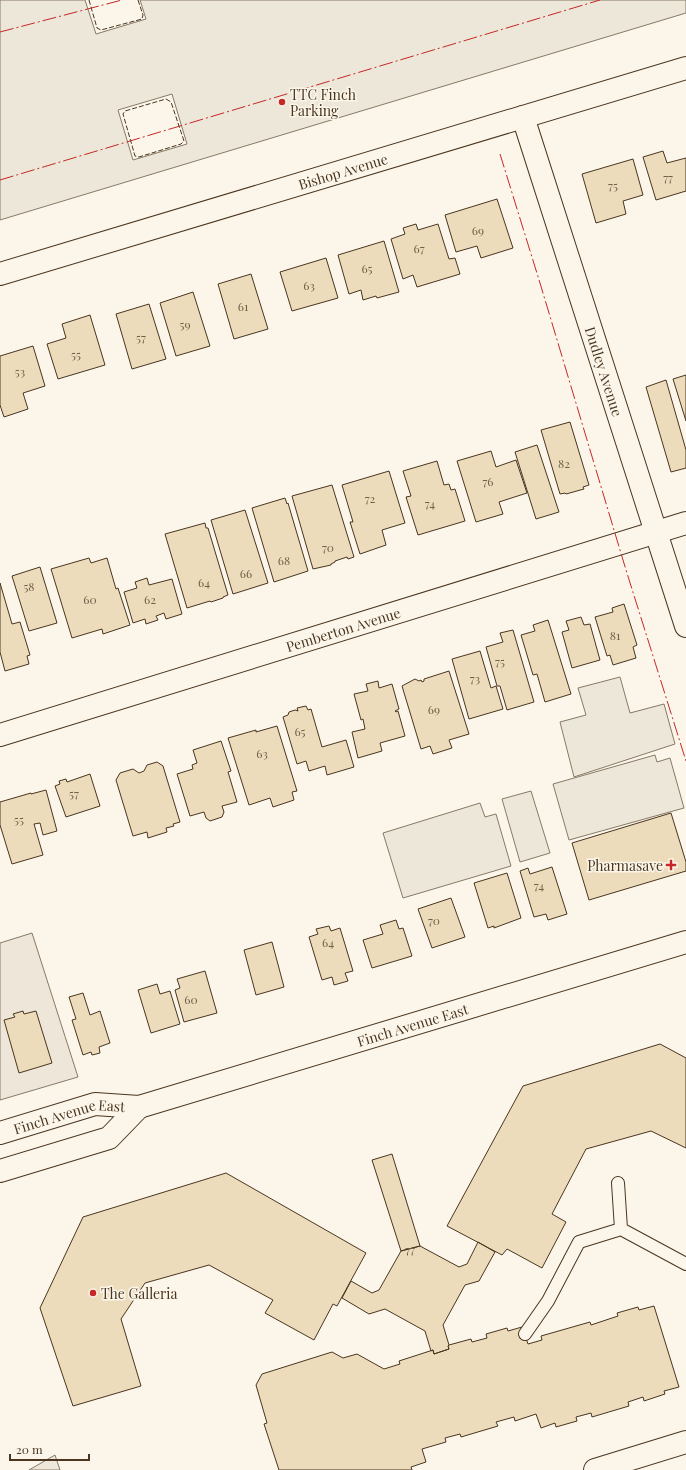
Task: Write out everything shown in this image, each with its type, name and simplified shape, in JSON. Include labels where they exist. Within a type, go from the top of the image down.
[{"type":"street","name":"Bishop Avenue","points":[[0,274],[686,68]]},
{"type":"street","name":"Dudley Avenue","points":[[523,117],[657,531],[686,626]]},
{"type":"street","name":"Pemberton Avenue","points":[[0,735],[686,523]]},
{"type":"street","name":"Finch Avenue East","points":[[0,1133],[95,1104],[139,1107],[686,942]]},
{"type":"street","name":"Finch Avenue East","points":[[0,1171],[109,1138],[139,1107]]},
{"type":"street","points":[[595,1470],[686,1442]]},
{"type":"lane","points":[[618,1183],[620,1229]]},
{"type":"lane","points":[[525,1334],[548,1301],[579,1242],[620,1229],[686,1264]]},
{"type":"shaded area","name":"TTC Finch Parking","points":[[0,0],[85,0],[96,34],[146,19],[140,0],[686,0],[686,13],[0,220]],"holes":[[[172,94],[187,144],[133,160],[118,110]]]},
{"type":"shaded area","points":[[620,677],[630,713],[664,704],[675,744],[574,777],[560,722],[586,715],[578,688]]},
{"type":"shaded area","points":[[655,755],[657,762],[670,758],[684,808],[569,840],[553,784]]},
{"type":"shaded area","points":[[531,791],[550,853],[520,862],[502,799]]},
{"type":"shaded area","points":[[480,803],[485,817],[496,814],[511,866],[403,898],[383,833]]},
{"type":"shaded area","points":[[32,933],[78,1077],[0,1100],[0,943]]},
{"type":"shaded area","points":[[55,1455],[60,1470],[29,1470]]},
{"type":"building","points":[[663,151],[667,163],[686,158],[686,191],[656,200],[643,157]]},
{"type":"building","points":[[633,159],[643,195],[623,201],[626,214],[596,223],[582,174]]},
{"type":"building","points":[[497,199],[513,248],[481,258],[477,246],[456,252],[445,215]]},
{"type":"building","points":[[416,224],[418,230],[438,224],[449,259],[455,258],[460,274],[417,287],[413,275],[403,279],[391,239],[405,234],[403,228]]},
{"type":"building","points":[[384,241],[399,292],[363,300],[361,290],[349,294],[338,255]]},
{"type":"building","points":[[326,258],[338,298],[292,311],[280,272]]},
{"type":"building","points":[[251,274],[268,329],[234,339],[218,284]]},
{"type":"building","points":[[193,292],[210,346],[176,356],[160,303]]},
{"type":"building","points":[[149,304],[166,359],[132,369],[116,314]]},
{"type":"building","points":[[90,315],[105,365],[58,379],[47,344],[66,338],[62,324]]},
{"type":"building","points":[[33,346],[45,386],[23,393],[28,409],[4,417],[0,405],[0,356]]},
{"type":"building","points":[[686,375],[686,421],[673,379]]},
{"type":"building","points":[[666,380],[686,450],[686,468],[671,472],[646,387]]},
{"type":"building","points":[[570,422],[589,485],[583,487],[584,489],[566,494],[560,494],[541,430]]},
{"type":"building","points":[[537,445],[559,512],[536,519],[515,452]]},
{"type":"building","points":[[491,451],[496,467],[516,460],[527,493],[499,502],[503,514],[476,522],[457,461]]},
{"type":"building","points":[[437,461],[444,485],[449,484],[451,490],[455,489],[465,521],[418,535],[406,497],[411,496],[403,471]]},
{"type":"building","points":[[389,471],[405,523],[382,530],[386,545],[360,554],[350,522],[353,522],[342,485]]},
{"type":"building","points":[[332,485],[354,557],[348,559],[347,557],[335,561],[331,565],[313,569],[292,496]]},
{"type":"building","points":[[285,498],[287,504],[288,503],[308,571],[274,582],[252,508]]},
{"type":"building","points":[[245,510],[268,583],[233,594],[211,520]]},
{"type":"building","points":[[205,523],[206,528],[208,528],[228,595],[211,602],[210,601],[187,608],[165,534]]},
{"type":"building","points":[[89,558],[91,563],[107,558],[116,589],[118,588],[130,625],[103,634],[102,629],[72,638],[51,569]]},
{"type":"building","points":[[40,567],[57,623],[29,631],[12,576]]},
{"type":"building","points":[[147,578],[149,585],[172,579],[182,614],[166,619],[164,613],[156,616],[158,620],[146,624],[145,619],[133,623],[124,592],[137,588],[135,582]]},
{"type":"building","points":[[0,583],[12,624],[20,622],[30,655],[27,656],[29,664],[5,671],[0,652]]},
{"type":"building","points":[[624,604],[637,645],[633,647],[636,658],[613,665],[610,655],[607,656],[595,617],[613,612],[612,608]]},
{"type":"building","points":[[581,617],[584,625],[590,624],[600,660],[572,668],[562,632],[569,630],[566,621]]},
{"type":"building","points":[[548,620],[571,694],[545,702],[537,674],[533,675],[521,635],[535,631],[533,625]]},
{"type":"building","points":[[513,630],[534,702],[507,710],[500,686],[497,686],[486,647],[503,642],[500,633]]},
{"type":"building","points":[[480,651],[491,688],[496,686],[503,709],[469,719],[452,659]]},
{"type":"building","points":[[449,671],[469,734],[449,740],[452,748],[433,754],[430,746],[421,749],[402,686],[415,679],[419,681],[421,680],[422,682],[424,679]]},
{"type":"building","points":[[378,681],[379,688],[392,684],[399,709],[395,711],[398,711],[405,736],[380,743],[382,751],[358,758],[352,732],[365,729],[354,694],[368,691],[366,684]]},
{"type":"building","points":[[306,706],[308,710],[311,709],[322,747],[346,740],[354,767],[327,775],[325,766],[309,771],[306,761],[297,764],[283,717],[288,715],[289,712],[295,710],[298,711],[297,708]]},
{"type":"building","points":[[277,726],[297,791],[292,792],[294,800],[273,807],[270,798],[249,805],[228,738]]},
{"type":"building","points":[[221,741],[231,771],[228,772],[237,802],[222,806],[224,812],[222,817],[210,821],[206,818],[204,812],[190,816],[177,774],[193,769],[192,765],[197,763],[193,750]]},
{"type":"building","points":[[157,762],[163,766],[180,822],[173,824],[174,826],[166,828],[167,832],[148,838],[147,832],[133,836],[116,780],[120,773],[133,769],[139,773],[144,771],[147,765]]},
{"type":"building","points":[[90,774],[100,806],[66,817],[55,786],[60,784],[59,781],[66,779],[67,782]]},
{"type":"building","points":[[46,790],[57,831],[43,835],[40,823],[34,824],[43,855],[12,864],[0,825],[0,802]]},
{"type":"building","points":[[671,813],[686,862],[686,871],[589,900],[572,843]]},
{"type":"building","points":[[552,867],[567,914],[548,920],[546,914],[534,917],[520,871],[528,868],[530,874]]},
{"type":"building","points":[[507,873],[521,918],[494,928],[494,926],[488,928],[474,883]]},
{"type":"building","points":[[451,898],[465,937],[432,948],[418,909]]},
{"type":"building","points":[[396,920],[399,929],[403,928],[412,956],[372,968],[363,940],[383,934],[380,925]]},
{"type":"building","points":[[329,926],[331,931],[340,928],[353,971],[345,973],[348,981],[334,985],[332,977],[322,980],[309,937],[318,934],[316,929]]},
{"type":"building","points":[[272,942],[284,987],[256,995],[244,950]]},
{"type":"building","points":[[205,971],[217,1013],[184,1022],[175,990],[180,988],[177,979]]},
{"type":"building","points":[[157,984],[160,994],[170,991],[180,1024],[151,1033],[138,990]]},
{"type":"building","points":[[83,993],[90,1015],[100,1011],[110,1043],[99,1047],[100,1053],[92,1055],[91,1052],[83,1055],[72,1020],[76,1019],[69,997]]},
{"type":"building","points":[[23,1011],[24,1014],[36,1011],[52,1063],[19,1073],[4,1020],[15,1017],[13,1014]]},
{"type":"building","points":[[660,1044],[686,1058],[686,1148],[651,1131],[586,1149],[552,1214],[566,1222],[542,1268],[507,1249],[502,1255],[447,1226],[523,1086]]},
{"type":"building","points":[[392,1154],[420,1246],[401,1251],[372,1160]]},
{"type":"building","name":"The Galleria","points":[[226,1173],[366,1253],[337,1306],[333,1304],[314,1340],[265,1313],[273,1300],[209,1265],[145,1283],[121,1319],[141,1386],[73,1406],[40,1308],[83,1217]]},
{"type":"building","points":[[478,1242],[495,1252],[479,1281],[465,1285],[443,1325],[449,1349],[434,1354],[433,1350],[431,1351],[425,1331],[385,1309],[369,1314],[342,1298],[351,1281],[372,1293],[379,1290],[401,1251],[420,1246],[459,1267],[467,1264]]},
{"type":"building","points":[[654,1306],[679,1387],[664,1391],[665,1394],[644,1401],[643,1397],[628,1402],[629,1406],[592,1417],[591,1413],[576,1417],[577,1421],[556,1427],[555,1423],[541,1428],[536,1414],[515,1421],[514,1417],[496,1422],[498,1426],[461,1437],[460,1434],[445,1438],[446,1442],[422,1449],[426,1462],[411,1467],[412,1470],[279,1470],[264,1424],[267,1423],[256,1385],[262,1374],[332,1352],[343,1358],[357,1354],[384,1369],[400,1364],[399,1361],[433,1350],[434,1354],[449,1349],[449,1345],[471,1339],[472,1342],[487,1338],[486,1334],[507,1328],[508,1331],[522,1327],[528,1344],[542,1340],[541,1336],[590,1322],[591,1325],[618,1316],[617,1313],[638,1307],[639,1310]]},
{"type":"fence","points":[[89,0],[97,28],[101,30],[142,19],[143,15],[138,0]]},
{"type":"fence","points":[[166,99],[171,102],[184,141],[181,144],[139,157],[135,156],[123,114],[125,111],[166,99]]},
{"type":"power","points":[[0,32],[122,0]]},
{"type":"power","points":[[0,180],[600,0]]},
{"type":"power","points":[[500,154],[626,570],[686,761]]},
{"type":"place","name":"TTC Finch Parking","points":[[282,102]]},
{"type":"place","name":"Pharmasave","points":[[671,865]]},
{"type":"place","name":"The Galleria","points":[[93,1293]]}]
